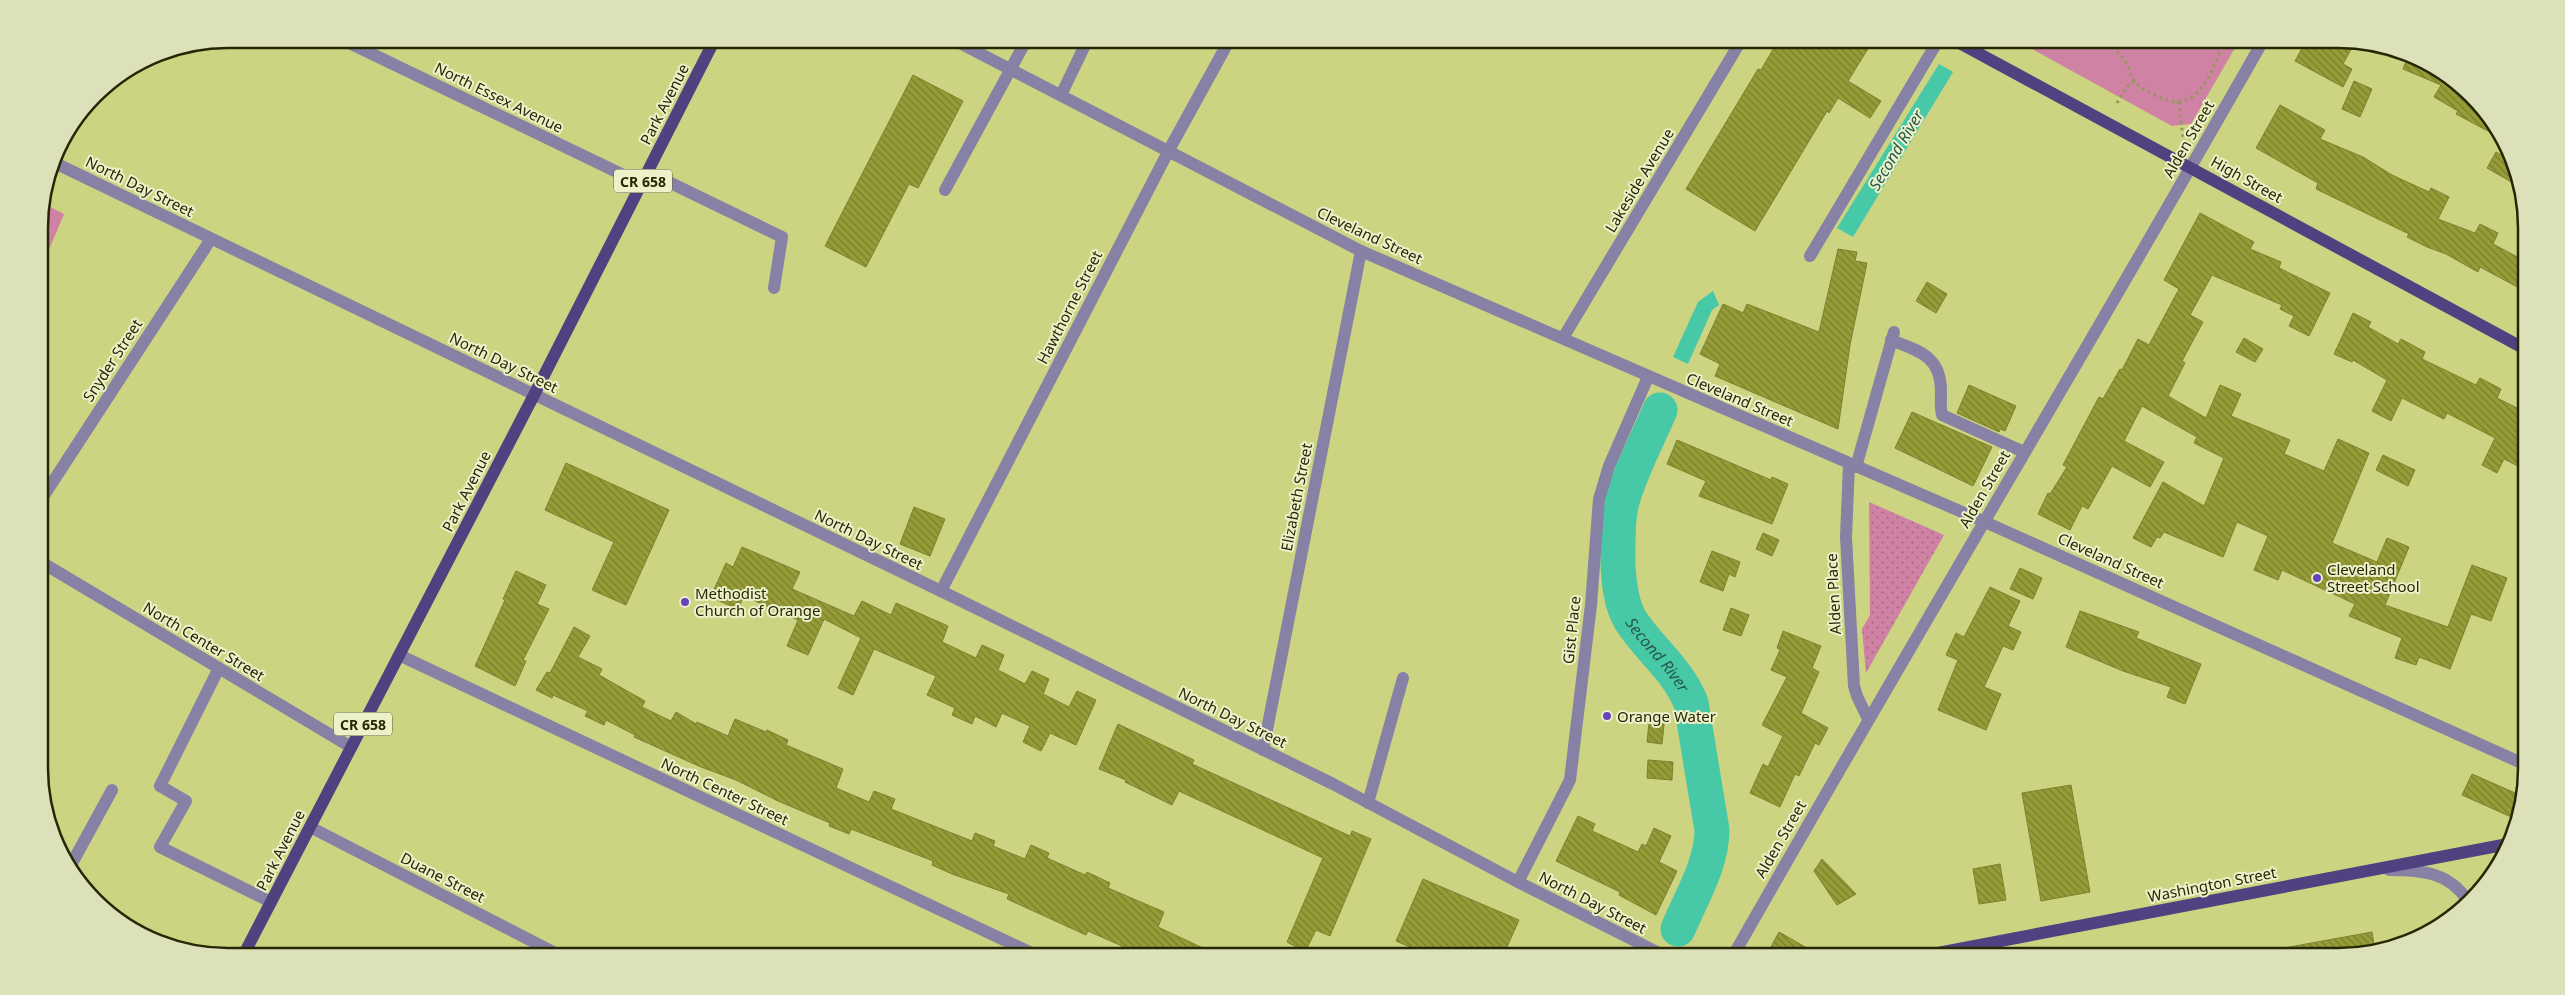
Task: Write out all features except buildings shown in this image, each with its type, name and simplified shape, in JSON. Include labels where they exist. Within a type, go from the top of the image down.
[{"type":"main road","name":"Park Avenue","points":[[247,948],[534,395],[710,48]]},
{"type":"main road","name":"High Street","points":[[1969,48],[2518,346]]},
{"type":"main road","name":"Washington Street","points":[[1970,948],[2500,846]]},
{"type":"street","name":"North Essex Avenue","points":[[360,48],[642,184]]},
{"type":"street","name":"Cleveland Street","points":[[970,48],[1361,251],[1985,522],[2518,761]]},
{"type":"street","points":[[945,190],[1022,48]]},
{"type":"street","points":[[1061,95],[1084,48]]},
{"type":"street","name":"Hawthorne Street","points":[[941,591],[1169,150],[1225,48]]},
{"type":"street","name":"Lakeside Avenue","points":[[1563,338],[1737,48]]},
{"type":"street","points":[[1810,256],[1934,48]]},
{"type":"street","name":"Alden Street","points":[[1738,948],[1868,719],[1985,522],[2259,48]]},
{"type":"street","name":"North Day Street","points":[[59,165],[941,591],[1263,750],[1649,948]]},
{"type":"street","points":[[648,172],[782,237],[774,288]]},
{"type":"street","name":"Snyder Street","points":[[48,489],[211,239]]},
{"type":"street","name":"Elizabeth Street","points":[[1263,750],[1361,251]]},
{"type":"street","name":"Alden Place","points":[[1868,719],[1856,696],[1846,537],[1852,465],[1892,336],[1924,353],[1932,360],[1941,390],[1940,406],[1942,415],[2024,452]]},
{"type":"street","name":"Gist Place","points":[[1518,882],[1570,780],[1591,605],[1599,499],[1609,466],[1648,377]]},
{"type":"street","name":"North Center Street","points":[[48,566],[351,747]]},
{"type":"street","name":"North Center Street","points":[[399,655],[1021,948]]},
{"type":"street","points":[[219,668],[160,786],[186,800],[160,847],[271,902]]},
{"type":"street","points":[[1368,803],[1403,678]]},
{"type":"street","points":[[73,859],[112,790]]},
{"type":"street","name":"Duane Street","points":[[310,827],[545,948]]},
{"type":"street","points":[[2367,870],[2420,870],[2438,874],[2455,886],[2463,896]]},
{"type":"path","points":[[2111,48],[2118,52],[2135,82],[2154,95],[2170,102],[2179,102],[2197,94],[2204,86],[2221,48]]},
{"type":"path","points":[[2117,103],[2127,86],[2135,82]]},
{"type":"path","points":[[2179,102],[2183,138]]},
{"type":"shaded area","points":[[2030,48],[2235,48],[2191,124],[2172,126]]},
{"type":"shaded area","points":[[49,206],[64,214],[48,252]]},
{"type":"shaded area","points":[[1869,502],[1944,535],[1866,673],[1862,629],[1870,615]]},
{"type":"water","points":[[1939,64],[1953,72],[1853,237],[1837,228]]},
{"type":"water","points":[[1713,291],[1719,305],[1712,310],[1688,364],[1673,357],[1698,302]]},
{"type":"waterway","name":"Second River","points":[[1660,410],[1624,493],[1618,528],[1618,566],[1621,594],[1631,621],[1679,680],[1691,703],[1712,830],[1709,855],[1705,868],[1678,929]]},
{"type":"place","name":"Cleveland Street School","points":[[2317,578]]},
{"type":"place","name":"Methodist Church of Orange","points":[[685,602]]},
{"type":"place","name":"Orange Water","points":[[1607,716]]}]
